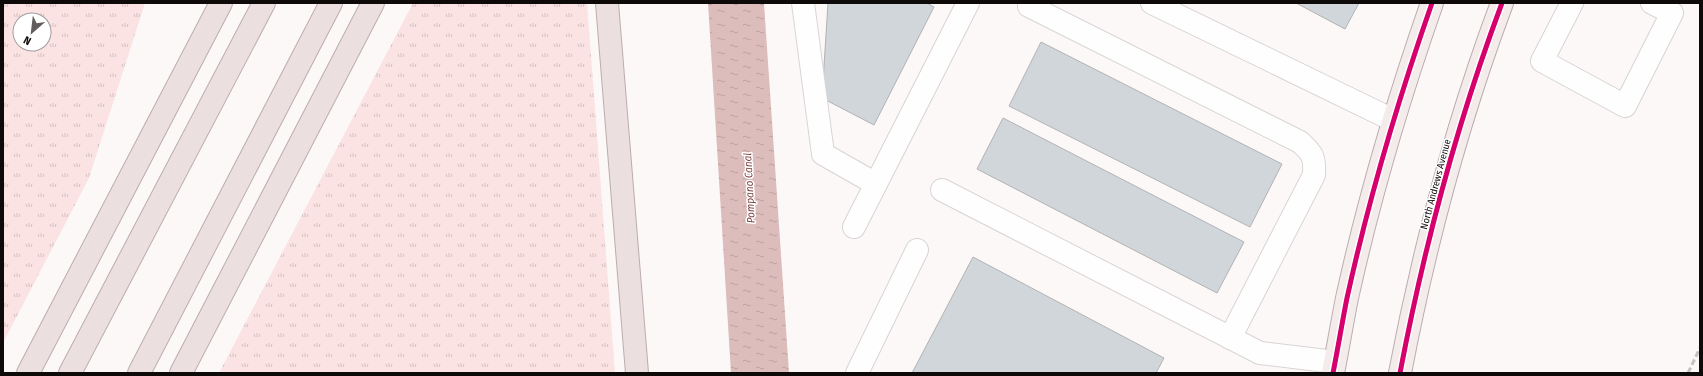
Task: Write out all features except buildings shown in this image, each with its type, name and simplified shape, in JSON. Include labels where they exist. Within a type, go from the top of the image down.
[{"type":"highway","points":[[28,373],[221,3]]},
{"type":"highway","points":[[70,373],[264,3]]},
{"type":"highway","points":[[139,373],[331,3]]},
{"type":"highway","points":[[181,373],[374,3]]},
{"type":"highway","points":[[607,3],[637,369]]},
{"type":"main road","points":[[1334,368],[1347,299],[1393,120],[1407,74],[1432,3]]},
{"type":"main road","name":"North Andrews Avenue","points":[[1400,373],[1412,313],[1457,139],[1502,3]]},
{"type":"lane","points":[[803,3],[823,154],[876,184]]},
{"type":"lane","points":[[854,227],[968,3]]},
{"type":"lane","points":[[1152,3],[1393,120]]},
{"type":"lane","points":[[1572,3],[1542,61],[1625,106],[1672,13],[1652,3]]},
{"type":"lane","points":[[1029,6],[1300,142],[1311,152],[1315,162],[1314,175],[1230,338]]},
{"type":"lane","points":[[942,190],[1260,353],[1334,368]]},
{"type":"lane","points":[[857,373],[917,250]]},
{"type":"green space","points":[[3,3],[145,3],[89,178],[3,343]]},
{"type":"green space","points":[[413,3],[587,3],[615,373],[219,373]]},
{"type":"water","name":"Pompano Canal","points":[[708,3],[764,3],[789,373],[731,373]]},
{"type":"railway","points":[[1688,373],[1700,348]]},
{"type":"cycle path","points":[[1333,373],[1347,298],[1365,223],[1407,76],[1432,3]]},
{"type":"cycle path","points":[[1400,373],[1409,326],[1443,186],[1470,94],[1502,3]]}]
